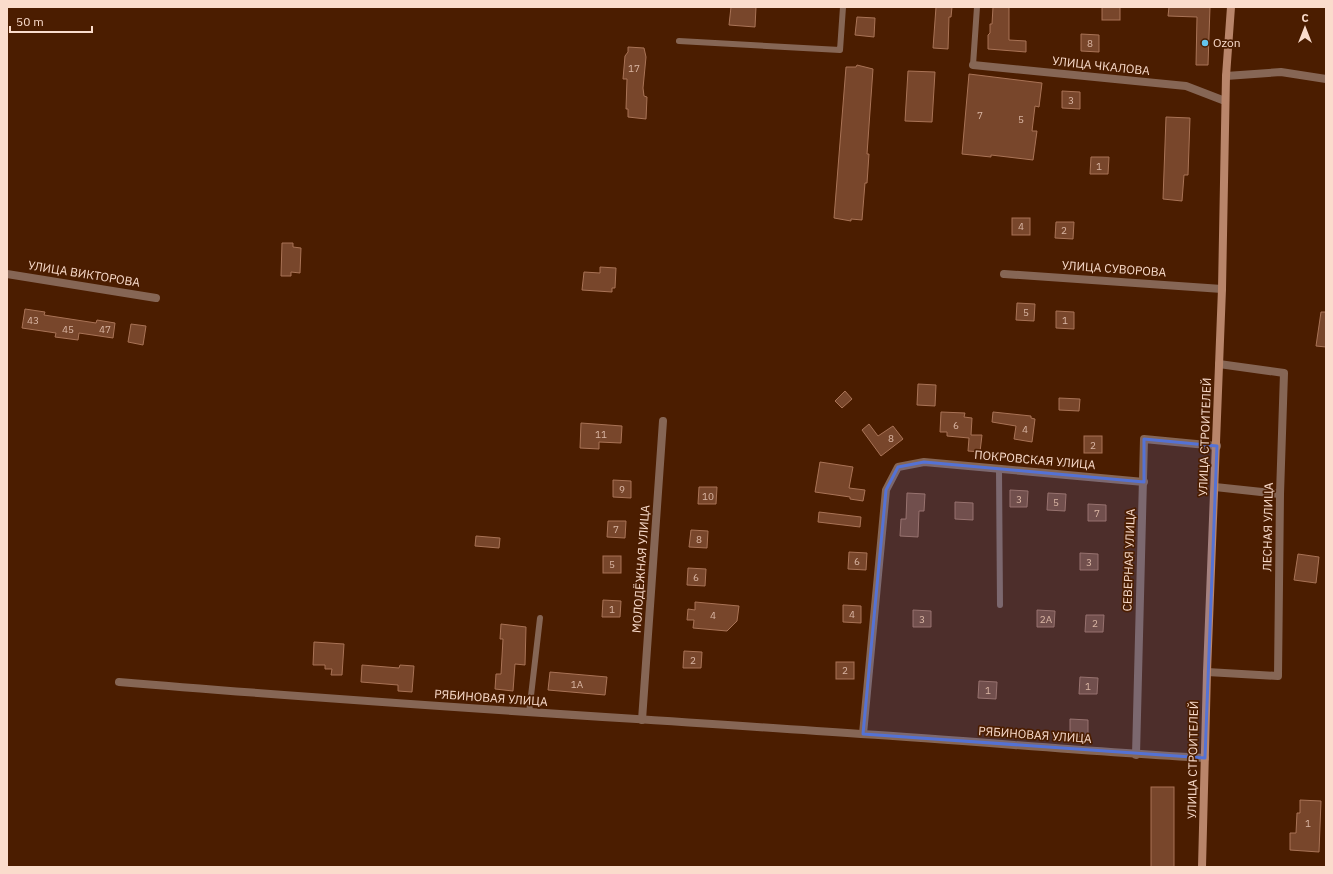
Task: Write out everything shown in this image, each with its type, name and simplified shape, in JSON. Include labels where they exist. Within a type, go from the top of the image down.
[{"type":"main road","name":"УЛИЦА СТРОИТЕЛЕЙ","points":[[1202,867],[1207,672],[1222,289],[1225,101],[1231,7]]},
{"type":"street","name":"УЛИЦА ЧКАЛОВА","points":[[973,65],[1186,86],[1225,101]]},
{"type":"street","points":[[1226,76],[1281,72],[1326,79]]},
{"type":"street","name":"УЛИЦА ВИКТОРОВА","points":[[7,274],[156,298]]},
{"type":"street","name":"УЛИЦА СУВОРОВА","points":[[1004,274],[1222,289]]},
{"type":"street","name":"ЛЕСНАЯ УЛИЦА","points":[[1207,672],[1278,676],[1280,494],[1284,374],[1219,364]]},
{"type":"street","name":"МОЛОДЁЖНАЯ УЛИЦА","points":[[642,720],[663,421]]},
{"type":"street","name":"СЕВЕРНАЯ УЛИЦА","points":[[1136,754],[1144,439],[1217,446]]},
{"type":"street","name":"ПОКРОВСКАЯ УЛИЦА","points":[[863,734],[886,490],[898,467],[924,462],[1144,482]]},
{"type":"street","points":[[1215,487],[1280,494]]},
{"type":"street","name":"РЯБИНОВАЯ УЛИЦА","points":[[119,682],[285,696],[1205,758]]},
{"type":"lane","points":[[679,41],[840,50],[843,7]]},
{"type":"lane","points":[[973,65],[977,7]]},
{"type":"lane","points":[[999,469],[1000,605]]},
{"type":"lane","points":[[530,713],[540,618]]},
{"type":"highlighted area","points":[[1144,439],[1217,446],[1205,758],[863,734],[886,490],[898,467],[924,462],[1144,482]]},
{"type":"building","points":[[731,7],[756,7],[755,27],[729,25]]},
{"type":"building","points":[[936,7],[952,7],[951,17],[949,17],[948,49],[933,48]]},
{"type":"building","points":[[993,7],[1009,7],[1009,40],[1026,41],[1026,52],[988,49],[988,35],[990,33],[990,24],[992,24]]},
{"type":"building","points":[[1102,7],[1120,7],[1120,20],[1102,20]]},
{"type":"building","points":[[1169,7],[1210,7],[1208,65],[1196,65],[1197,17],[1168,16]]},
{"type":"building","points":[[857,17],[875,18],[874,37],[855,35]]},
{"type":"building","points":[[1081,34],[1099,35],[1099,52],[1081,51]]},
{"type":"building","points":[[628,47],[644,48],[646,57],[643,88],[644,96],[647,97],[646,119],[628,117],[628,109],[626,109],[627,79],[623,79],[625,56],[628,52]]},
{"type":"building","points":[[857,65],[873,69],[867,154],[869,154],[867,183],[865,183],[862,220],[851,219],[851,221],[834,218],[846,67],[856,67]]},
{"type":"building","points":[[908,71],[935,72],[932,122],[905,121]]},
{"type":"building","points":[[969,74],[1042,83],[1039,107],[1035,106],[1032,131],[1037,131],[1033,160],[991,155],[991,157],[962,154]]},
{"type":"building","points":[[1062,91],[1080,92],[1080,109],[1062,108]]},
{"type":"building","points":[[1166,117],[1190,118],[1188,175],[1184,175],[1182,201],[1163,199]]},
{"type":"building","points":[[1091,157],[1109,157],[1108,174],[1090,174]]},
{"type":"building","points":[[1012,218],[1030,218],[1030,235],[1012,235]]},
{"type":"building","points":[[1056,222],[1074,222],[1073,239],[1055,238]]},
{"type":"building","points":[[282,243],[293,243],[293,247],[301,248],[300,273],[291,272],[291,276],[281,276]]},
{"type":"building","points":[[600,267],[616,268],[615,288],[612,288],[612,292],[582,290],[584,272],[600,273]]},
{"type":"building","points":[[1017,303],[1035,304],[1034,321],[1016,320]]},
{"type":"building","points":[[25,309],[45,312],[44,315],[96,323],[97,320],[115,323],[113,338],[79,333],[78,340],[55,337],[56,333],[22,328]]},
{"type":"building","points":[[1056,311],[1074,312],[1074,329],[1056,328]]},
{"type":"building","points":[[1321,312],[1326,312],[1326,347],[1316,346]]},
{"type":"building","points":[[131,324],[146,326],[143,345],[128,342]]},
{"type":"building","points":[[918,384],[936,385],[935,406],[917,405]]},
{"type":"building","points":[[845,391],[852,399],[842,408],[835,401]]},
{"type":"building","points":[[1059,398],[1080,399],[1079,411],[1059,410]]},
{"type":"building","points":[[941,412],[965,413],[964,417],[972,418],[971,435],[982,435],[980,452],[968,451],[969,438],[947,436],[947,432],[940,432]]},
{"type":"building","points":[[993,412],[1031,416],[1031,418],[1035,419],[1032,442],[1014,439],[1016,426],[992,422]]},
{"type":"building","points":[[581,423],[622,426],[621,443],[599,442],[599,449],[580,448]]},
{"type":"building","points":[[869,424],[878,436],[893,426],[903,439],[881,456],[862,430]]},
{"type":"building","points":[[1084,436],[1102,436],[1102,453],[1084,453]]},
{"type":"building","points":[[820,462],[853,467],[849,488],[865,490],[863,501],[850,499],[850,497],[815,492]]},
{"type":"building","points":[[613,480],[631,481],[631,498],[613,497]]},
{"type":"building","points":[[699,487],[717,487],[716,504],[698,504]]},
{"type":"building","points":[[1010,490],[1028,491],[1027,507],[1010,507]]},
{"type":"building","points":[[907,493],[925,494],[924,511],[919,511],[918,537],[900,536],[901,519],[906,519]]},
{"type":"building","points":[[1048,493],[1066,494],[1065,511],[1047,510]]},
{"type":"building","points":[[955,502],[973,503],[973,520],[955,519]]},
{"type":"building","points":[[1088,504],[1106,505],[1106,521],[1088,521]]},
{"type":"building","points":[[819,512],[861,517],[860,527],[818,522]]},
{"type":"building","points":[[608,521],[626,521],[625,538],[607,537]]},
{"type":"building","points":[[691,530],[708,531],[707,548],[689,547]]},
{"type":"building","points":[[476,536],[500,538],[499,548],[475,546]]},
{"type":"building","points":[[849,552],[867,553],[866,570],[848,569]]},
{"type":"building","points":[[1080,553],[1098,554],[1098,570],[1080,570]]},
{"type":"building","points":[[1298,554],[1319,557],[1316,583],[1294,580]]},
{"type":"building","points":[[603,556],[621,556],[621,573],[603,573]]},
{"type":"building","points":[[688,568],[706,569],[705,586],[687,585]]},
{"type":"building","points":[[603,600],[621,601],[620,617],[602,617]]},
{"type":"building","points":[[695,602],[739,606],[737,621],[727,631],[693,628],[694,620],[687,620],[688,609],[695,610]]},
{"type":"building","points":[[843,605],[861,606],[861,623],[843,622]]},
{"type":"building","points":[[913,610],[931,611],[931,627],[913,627]]},
{"type":"building","points":[[1037,610],[1055,611],[1054,627],[1037,627]]},
{"type":"building","points":[[1086,615],[1104,615],[1103,632],[1085,632]]},
{"type":"building","points":[[501,624],[526,627],[525,665],[515,664],[513,691],[495,689],[496,674],[501,674],[503,639],[500,639]]},
{"type":"building","points":[[314,642],[344,644],[342,675],[331,675],[332,669],[325,669],[325,665],[313,665]]},
{"type":"building","points":[[684,651],[702,652],[701,668],[683,668]]},
{"type":"building","points":[[836,662],[854,662],[854,679],[836,679]]},
{"type":"building","points":[[362,665],[399,668],[400,665],[414,666],[412,692],[398,691],[398,685],[361,682]]},
{"type":"building","points":[[550,672],[607,677],[605,695],[548,690]]},
{"type":"building","points":[[1080,677],[1098,678],[1097,694],[1079,694]]},
{"type":"building","points":[[979,681],[997,682],[996,699],[978,698]]},
{"type":"building","points":[[1070,719],[1088,720],[1088,737],[1070,736]]},
{"type":"building","points":[[1151,787],[1174,787],[1174,867],[1151,867]]},
{"type":"building","points":[[1300,800],[1321,801],[1319,852],[1290,850],[1290,833],[1296,833],[1297,813],[1300,813]]},
{"type":"place","name":"Ozon","points":[[1205,43]]}]
